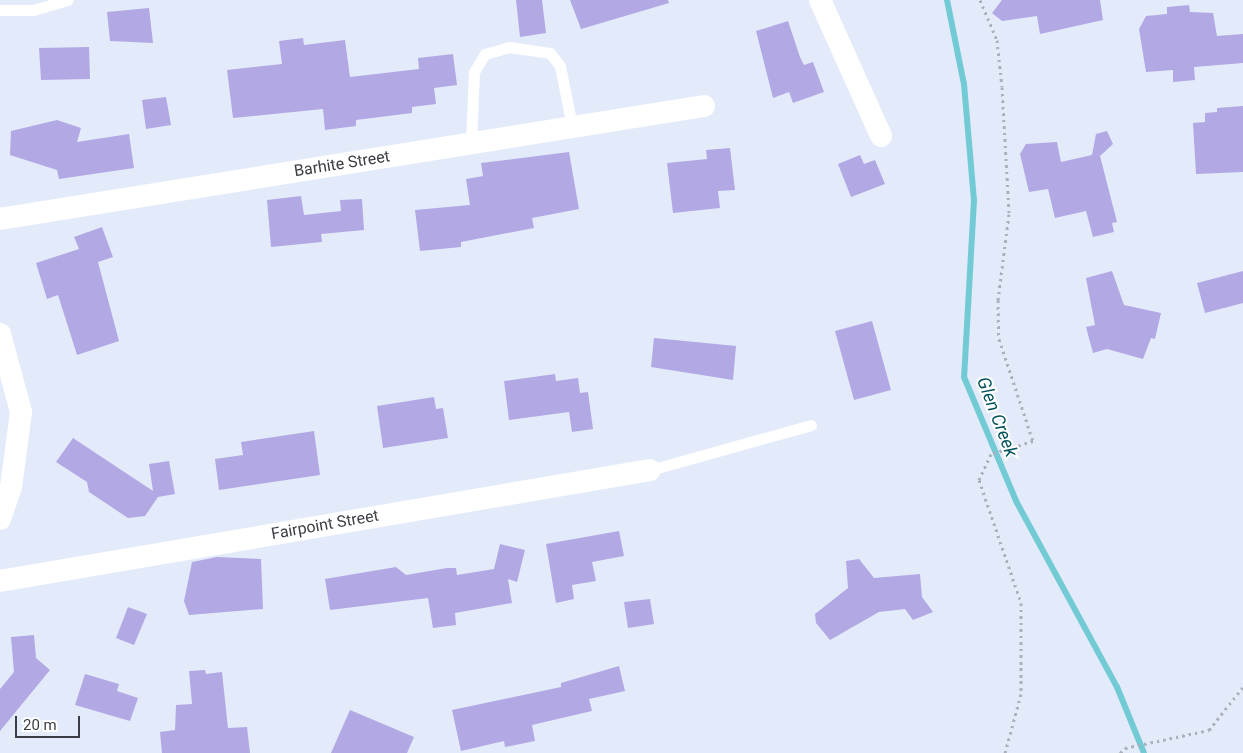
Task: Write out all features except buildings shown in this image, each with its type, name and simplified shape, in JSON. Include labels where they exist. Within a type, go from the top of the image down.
[{"type":"street","points":[[820,0],[856,74],[881,136]]},
{"type":"street","name":"Barhite Street","points":[[0,219],[694,107]]},
{"type":"street","points":[[0,334],[21,412],[11,487],[0,519]]},
{"type":"street","name":"Fairpoint Street","points":[[0,581],[650,470]]},
{"type":"lane","points":[[0,10],[33,10],[68,0]]},
{"type":"lane","points":[[471,142],[474,72],[485,54],[509,46],[550,53],[560,66],[572,126]]},
{"type":"lane","points":[[650,470],[811,424]]},
{"type":"path","points":[[980,0],[997,40],[1002,87],[1009,214],[998,300],[999,339],[1033,441],[991,454],[979,480],[1021,603],[1022,694],[1005,753]]},
{"type":"path","points":[[1120,753],[1125,748],[1209,730],[1243,687]]},
{"type":"waterway","name":"Glen Creek","points":[[947,0],[964,84],[974,200],[964,377],[1016,501],[1117,687],[1144,753]]}]
